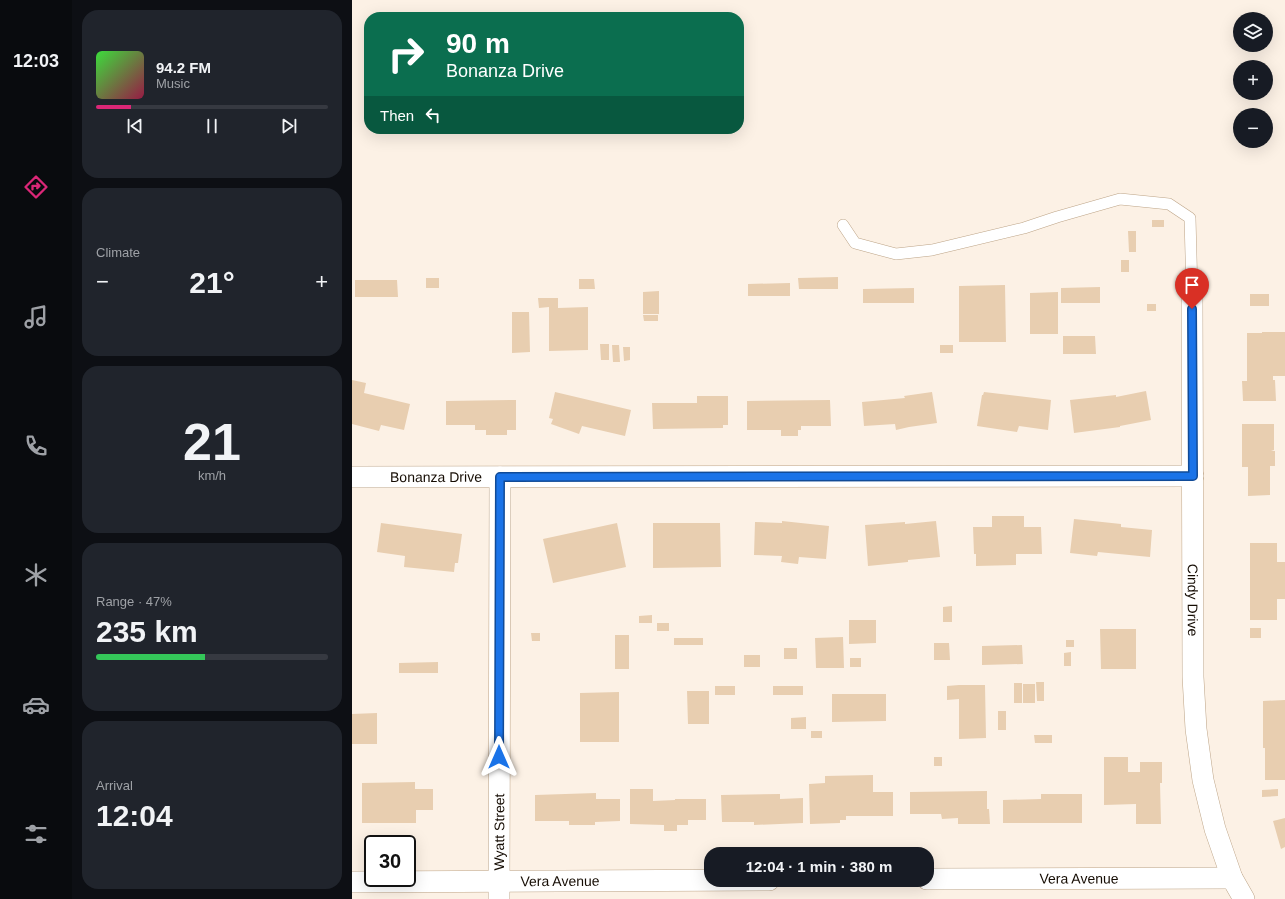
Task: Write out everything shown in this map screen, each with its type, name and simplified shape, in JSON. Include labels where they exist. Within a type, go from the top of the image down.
[{"type":"street","name":"Cindy Drive","points":[[1192,293],[1193,677],[1196,729],[1203,780],[1215,829],[1232,878],[1244,899]]},
{"type":"street","name":"Bonanza Drive","points":[[352,478],[1193,476]]},
{"type":"street","name":"Wyatt Street","points":[[499,890],[500,477]]},
{"type":"street","name":"Vera Avenue","points":[[934,879],[1232,878]]},
{"type":"street","name":"Vera Avenue","points":[[352,882],[499,890],[704,882]]},
{"type":"lane","points":[[843,225],[855,242],[896,254],[932,250],[1016,230],[1120,199],[1169,204],[1190,218],[1192,293]]},
{"type":"building","points":[[1152,220],[1164,220],[1164,227],[1152,227]]},
{"type":"building","points":[[1128,231],[1136,231],[1136,252],[1129,252]]},
{"type":"building","points":[[1121,260],[1129,260],[1129,272],[1121,272]]},
{"type":"building","points":[[838,277],[838,289],[799,289],[798,278]]},
{"type":"building","points":[[426,278],[439,278],[439,288],[426,288]]},
{"type":"building","points":[[579,279],[594,279],[595,289],[579,289]]},
{"type":"building","points":[[355,280],[397,280],[398,297],[355,297]]},
{"type":"building","points":[[790,283],[790,296],[748,296],[748,284]]},
{"type":"building","points":[[1005,285],[1006,342],[959,342],[959,286]]},
{"type":"building","points":[[1100,287],[1100,303],[1061,303],[1061,288]]},
{"type":"building","points":[[914,288],[914,303],[863,303],[863,289]]},
{"type":"building","points":[[659,291],[659,314],[643,314],[643,292]]},
{"type":"building","points":[[1058,292],[1058,334],[1030,334],[1030,293]]},
{"type":"building","points":[[1250,294],[1269,294],[1269,306],[1250,306]]},
{"type":"building","points":[[538,298],[558,298],[558,308],[588,307],[588,350],[549,351],[549,307],[539,308]]},
{"type":"building","points":[[1147,304],[1156,304],[1156,311],[1147,311]]},
{"type":"building","points":[[512,312],[529,312],[530,352],[512,353]]},
{"type":"building","points":[[643,315],[658,315],[658,321],[644,321]]},
{"type":"building","points":[[1285,332],[1285,376],[1273,376],[1273,380],[1275,380],[1276,401],[1243,401],[1242,381],[1247,381],[1247,333]]},
{"type":"building","points":[[1063,336],[1095,336],[1096,354],[1063,354]]},
{"type":"building","points":[[600,344],[609,344],[609,360],[601,360]]},
{"type":"building","points":[[612,345],[619,345],[620,362],[613,362]]},
{"type":"building","points":[[940,345],[953,345],[953,353],[940,353]]},
{"type":"building","points":[[623,347],[630,347],[630,360],[624,361]]},
{"type":"building","points":[[352,380],[366,383],[364,393],[410,404],[404,430],[381,425],[379,431],[352,424]]},
{"type":"building","points":[[1146,391],[1151,420],[1120,427],[1074,433],[1070,400],[1116,395],[1116,397]]},
{"type":"building","points":[[555,392],[631,410],[625,436],[582,426],[579,434],[551,424],[553,419],[549,418]]},
{"type":"building","points":[[932,392],[937,423],[896,430],[895,424],[864,426],[862,402],[905,398],[904,396]]},
{"type":"building","points":[[984,392],[1051,400],[1048,430],[1019,426],[1017,432],[977,426],[982,395]]},
{"type":"building","points":[[697,396],[728,396],[728,425],[723,425],[723,428],[653,429],[652,403],[697,403]]},
{"type":"building","points":[[516,400],[516,430],[507,430],[507,435],[486,435],[486,430],[475,430],[475,425],[446,425],[446,401]]},
{"type":"building","points":[[830,400],[831,426],[801,426],[801,430],[798,430],[798,436],[781,436],[781,430],[747,430],[747,401]]},
{"type":"building","points":[[1242,424],[1274,424],[1274,450],[1271,451],[1275,451],[1275,466],[1270,466],[1270,495],[1248,496],[1248,467],[1242,467]]},
{"type":"building","points":[[992,516],[1024,516],[1024,527],[1041,527],[1042,554],[1016,554],[1016,565],[976,566],[973,527],[992,527]]},
{"type":"building","points":[[1074,519],[1121,524],[1121,527],[1152,530],[1150,557],[1098,552],[1097,556],[1070,553]]},
{"type":"building","points":[[782,521],[829,526],[826,559],[799,557],[798,564],[781,562],[782,556],[754,555],[755,522],[782,523]]},
{"type":"building","points":[[936,521],[940,557],[868,566],[865,525],[905,522],[905,524]]},
{"type":"building","points":[[381,523],[462,534],[458,563],[455,563],[454,572],[404,567],[405,556],[377,552]]},
{"type":"building","points":[[617,523],[626,567],[553,583],[543,539]]},
{"type":"building","points":[[653,523],[720,523],[721,567],[653,568]]},
{"type":"building","points":[[1250,543],[1277,543],[1277,562],[1285,562],[1285,599],[1277,599],[1277,620],[1250,620]]},
{"type":"building","points":[[952,606],[952,622],[943,622],[943,607]]},
{"type":"building","points":[[652,615],[652,623],[639,623],[639,616]]},
{"type":"building","points":[[849,620],[876,620],[876,643],[849,644]]},
{"type":"building","points":[[657,623],[669,623],[669,631],[657,631]]},
{"type":"building","points":[[1250,628],[1261,628],[1261,638],[1250,638]]},
{"type":"building","points":[[1100,629],[1136,629],[1136,669],[1101,669]]},
{"type":"building","points":[[531,633],[540,633],[540,641],[532,641]]},
{"type":"building","points":[[615,635],[629,635],[629,669],[615,669]]},
{"type":"building","points":[[843,637],[844,668],[816,668],[815,638]]},
{"type":"building","points":[[674,638],[703,638],[703,645],[674,645]]},
{"type":"building","points":[[1066,640],[1074,640],[1074,647],[1066,647]]},
{"type":"building","points":[[934,643],[949,643],[950,660],[934,660]]},
{"type":"building","points":[[1022,645],[1023,664],[982,665],[982,646]]},
{"type":"building","points":[[784,648],[797,648],[797,659],[784,659]]},
{"type":"building","points":[[1071,652],[1071,666],[1064,666],[1064,653]]},
{"type":"building","points":[[744,655],[760,655],[760,667],[744,667]]},
{"type":"building","points":[[850,658],[861,658],[861,667],[850,667]]},
{"type":"building","points":[[438,662],[438,673],[399,673],[399,663]]},
{"type":"building","points":[[1036,682],[1044,682],[1044,701],[1037,701]]},
{"type":"building","points":[[1014,683],[1022,683],[1022,703],[1014,703]]},
{"type":"building","points":[[1023,684],[1035,684],[1035,703],[1023,703]]},
{"type":"building","points":[[985,685],[986,738],[959,739],[959,699],[947,700],[947,686]]},
{"type":"building","points":[[715,686],[735,686],[735,695],[715,695]]},
{"type":"building","points":[[773,686],[803,686],[803,695],[773,695]]},
{"type":"building","points":[[687,691],[709,691],[709,724],[688,724]]},
{"type":"building","points":[[619,692],[619,742],[580,742],[580,693]]},
{"type":"building","points":[[832,694],[886,694],[886,721],[832,722]]},
{"type":"building","points":[[1285,700],[1285,780],[1265,780],[1263,701]]},
{"type":"building","points":[[998,711],[1006,711],[1006,730],[998,730]]},
{"type":"building","points":[[377,713],[377,744],[352,744],[352,714]]},
{"type":"building","points":[[806,717],[806,729],[791,729],[791,718]]},
{"type":"building","points":[[811,731],[822,731],[822,738],[811,738]]},
{"type":"building","points":[[1034,735],[1052,735],[1052,743],[1035,743]]},
{"type":"building","points":[[934,757],[942,757],[942,766],[934,766]]},
{"type":"building","points":[[1104,757],[1128,757],[1128,772],[1140,772],[1140,762],[1162,762],[1162,783],[1160,783],[1161,824],[1136,824],[1136,804],[1104,805]]},
{"type":"building","points":[[873,775],[873,792],[893,792],[893,816],[846,816],[846,820],[840,820],[840,823],[810,824],[809,784],[825,783],[825,776]]},
{"type":"building","points":[[415,782],[415,789],[433,789],[433,810],[416,810],[416,823],[362,823],[362,783]]},
{"type":"building","points":[[630,789],[653,789],[653,801],[706,799],[706,820],[688,820],[688,825],[677,825],[677,831],[664,831],[664,825],[630,824]]},
{"type":"building","points":[[1278,789],[1278,796],[1262,797],[1262,790]]},
{"type":"building","points":[[987,791],[987,809],[989,809],[990,824],[958,824],[958,818],[942,819],[941,814],[910,814],[910,792]]},
{"type":"building","points":[[596,793],[596,799],[620,799],[620,821],[595,822],[595,825],[569,825],[569,821],[535,821],[535,795]]},
{"type":"building","points":[[780,794],[780,799],[803,798],[803,823],[754,825],[754,822],[722,822],[721,795]]},
{"type":"building","points":[[1041,794],[1082,794],[1082,823],[1003,823],[1003,800],[1041,799]]},
{"type":"building","points":[[1285,818],[1285,847],[1281,849],[1273,821]]},
{"type":"route","points":[[499,757],[500,477],[1193,476],[1192,309]]}]
